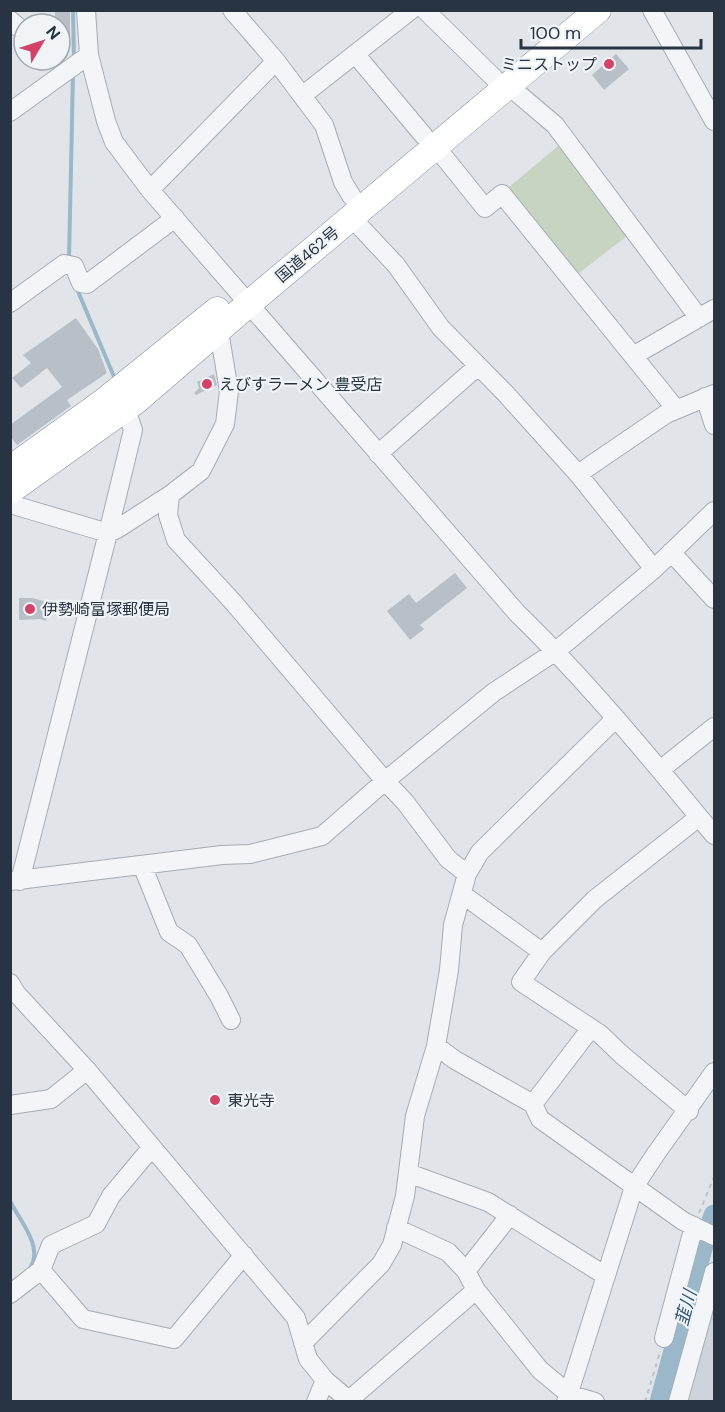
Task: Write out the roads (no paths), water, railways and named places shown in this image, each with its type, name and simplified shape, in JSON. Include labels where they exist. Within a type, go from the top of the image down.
[{"type":"highway","name":"国道462号","points":[[501,82],[571,10]]},
{"type":"highway","name":"国道462号","points":[[10,469],[244,298],[501,82],[598,10]]},
{"type":"highway","name":"国道462号","points":[[10,491],[126,409],[219,331],[244,298]]},
{"type":"street","points":[[86,10],[89,55],[106,121],[114,142],[150,190],[517,613],[556,651],[714,835]]},
{"type":"street","points":[[232,10],[276,61],[324,125],[351,207],[441,328],[506,394],[578,474],[654,569]]},
{"type":"street","points":[[425,10],[501,82],[555,125],[707,314],[633,356]]},
{"type":"street","points":[[652,10],[714,121]]},
{"type":"street","points":[[303,95],[356,55],[405,13]]},
{"type":"street","points":[[72,62],[89,55]]},
{"type":"street","points":[[356,55],[485,208],[502,194],[676,409]]},
{"type":"street","points":[[150,190],[276,61]]},
{"type":"street","points":[[10,112],[55,72]]},
{"type":"street","points":[[10,303],[69,265],[81,283],[87,284],[175,218]]},
{"type":"street","points":[[10,504],[105,532],[117,529],[170,495],[201,471],[225,424],[229,391],[219,331]]},
{"type":"street","points":[[378,454],[478,366]]},
{"type":"street","points":[[578,474],[666,414],[710,396],[714,425]]},
{"type":"street","points":[[126,409],[132,430],[15,881],[222,855],[250,854],[322,836],[494,692],[556,651],[654,569],[714,511]]},
{"type":"street","points":[[170,495],[168,515],[176,540],[405,802],[448,859],[467,874]]},
{"type":"street","points":[[671,552],[714,599]]},
{"type":"street","points":[[303,1343],[381,1264],[392,1245],[405,1196],[416,1116],[436,1046],[449,970],[453,925],[467,874],[480,852],[615,719]]},
{"type":"street","points":[[660,770],[714,727]]},
{"type":"street","points":[[689,1111],[621,1055],[600,1034],[521,982],[542,952],[596,899],[699,817]]},
{"type":"street","points":[[142,865],[169,932],[188,945],[231,1020]]},
{"type":"street","points":[[462,894],[542,952]]},
{"type":"street","points":[[10,983],[16,993],[87,1070],[296,1318],[308,1359],[325,1380],[350,1401],[476,1290]]},
{"type":"street","points":[[534,1104],[591,1028]]},
{"type":"street","points":[[436,1046],[455,1060],[534,1104],[540,1119],[683,1221],[714,1236]]},
{"type":"street","points":[[10,1105],[51,1099],[87,1070]]},
{"type":"street","points":[[567,1398],[634,1187],[714,1072]]},
{"type":"street","points":[[10,1294],[41,1270],[51,1245],[96,1224],[111,1196],[152,1147]]},
{"type":"street","points":[[408,1173],[488,1202],[606,1275]]},
{"type":"street","points":[[466,1271],[510,1215]]},
{"type":"street","points":[[664,1338],[694,1226]]},
{"type":"street","points":[[396,1228],[448,1252],[466,1271],[476,1290],[540,1370],[567,1398],[595,1401]]},
{"type":"street","points":[[41,1270],[83,1319],[174,1339],[244,1255]]},
{"type":"street","points":[[678,1401],[714,1272]]},
{"type":"street","points":[[316,1401],[325,1380]]},
{"type":"waterway","points":[[73,10],[74,58]]},
{"type":"waterway","points":[[69,259],[73,74]]},
{"type":"waterway","points":[[77,289],[115,379]]},
{"type":"waterway","points":[[10,1201],[32,1243],[34,1260],[30,1268]]},
{"type":"waterway","name":"韮川","points":[[660,1402],[703,1245],[714,1215]]},
{"type":"place","name":"ミニストップ","points":[[609,64]]},
{"type":"place","name":"えびすラーメン 豊受店","points":[[207,384]]},
{"type":"place","name":"伊勢崎富塚郵便局","points":[[30,609]]},
{"type":"place","name":"東光寺","points":[[215,1100]]}]
